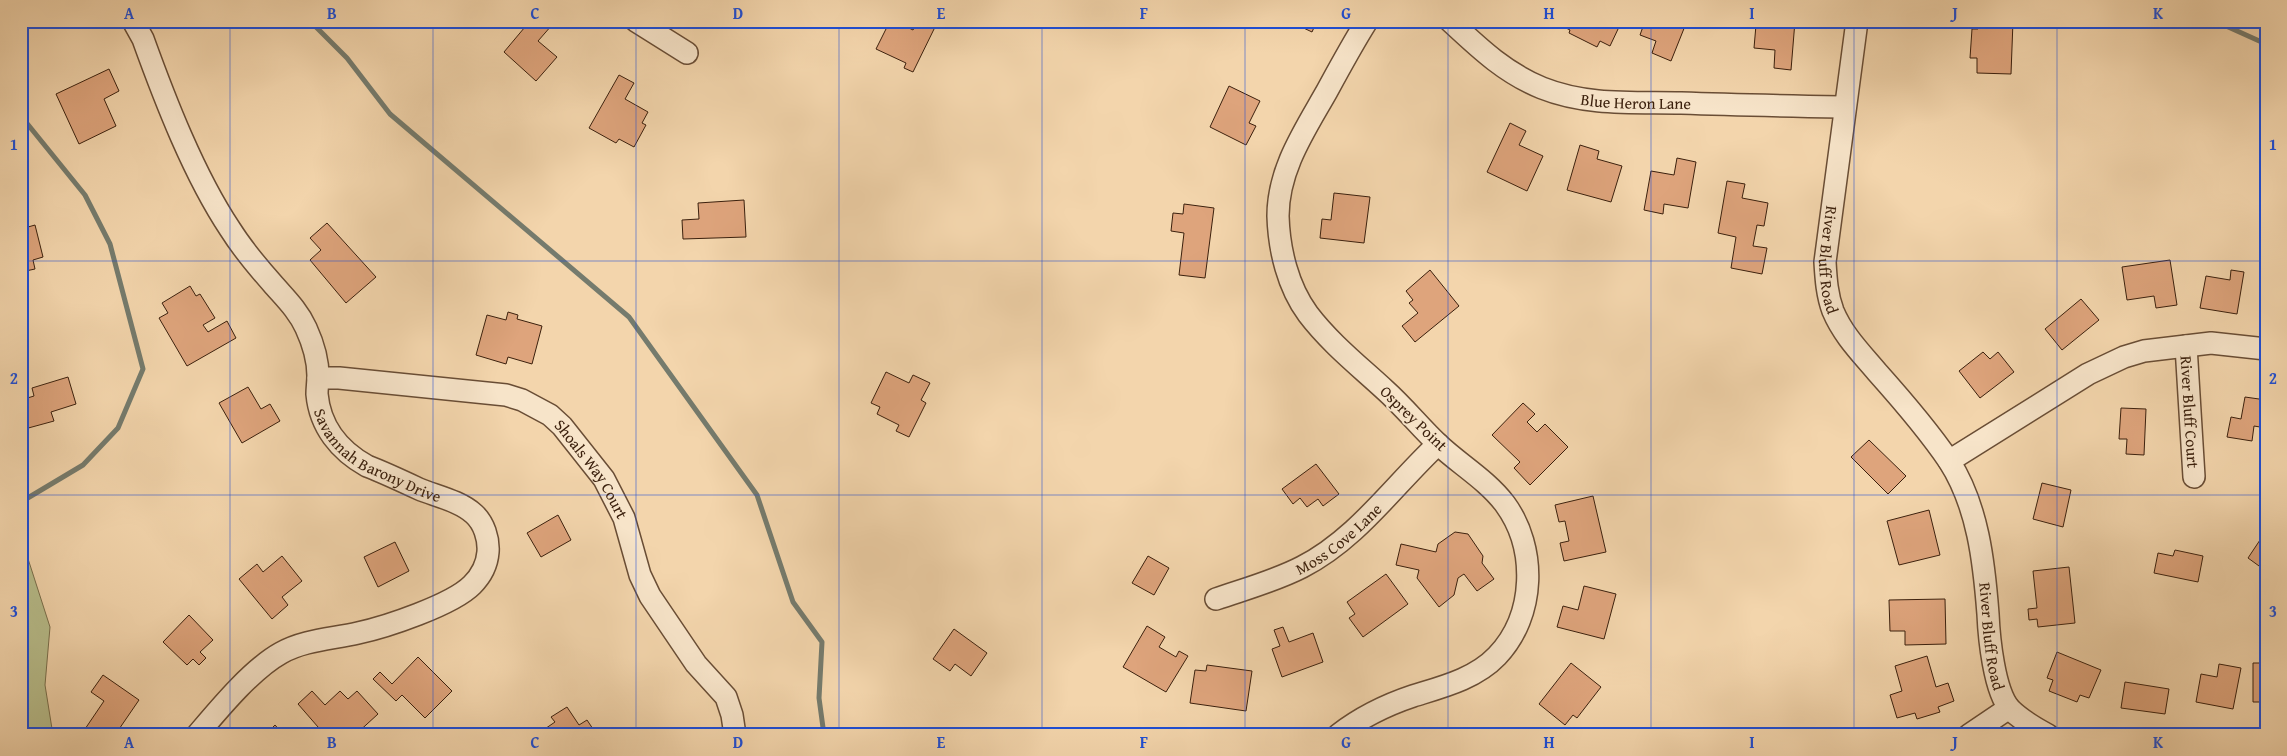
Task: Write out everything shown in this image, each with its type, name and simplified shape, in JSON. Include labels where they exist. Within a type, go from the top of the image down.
[{"type":"street","name":"Savannah Barony Drive","points":[[133,21],[143,39],[195,165],[211,197],[247,255],[286,297],[306,327],[312,343],[318,378],[317,395],[320,409],[334,438],[343,449],[367,466],[467,509],[481,522],[485,531],[488,548],[484,570],[471,587],[421,613],[360,633],[310,642],[281,653],[268,662],[226,703],[197,735]]},
{"type":"street","points":[[636,21],[687,53]]},
{"type":"street","name":"Osprey Point","points":[[1338,735],[1389,705],[1437,690],[1486,666],[1506,644],[1521,616],[1528,583],[1528,566],[1523,540],[1513,517],[1493,491],[1438,444],[1385,390],[1341,350],[1308,314],[1293,290],[1282,246],[1278,214],[1284,177],[1290,160],[1367,21]]},
{"type":"street","name":"Blue Heron Lane","points":[[1450,21],[1485,55],[1503,68],[1543,88],[1573,98],[1620,103],[1845,107]]},
{"type":"street","name":"River Bluff Road","points":[[1857,21],[1825,262],[1828,296],[1834,312],[1850,341],[1895,393],[1949,461],[1978,535],[1985,573],[1992,662],[2009,708],[2048,735]]},
{"type":"street","points":[[1949,461],[2043,401],[2106,365],[2144,351],[2212,344],[2266,349]]},
{"type":"street","name":"River Bluff Court","points":[[2186,346],[2194,477]]},
{"type":"street","name":"Shoals Way Court","points":[[318,378],[339,378],[506,396],[522,400],[550,415],[562,426],[604,479],[624,518],[640,575],[650,596],[696,664],[726,697],[732,715],[735,735]]},
{"type":"street","name":"Moss Cove Lane","points":[[1216,600],[1303,567],[1318,557],[1366,518],[1438,444]]},
{"type":"street","points":[[1969,735],[2009,708]]},
{"type":"green space","points":[[21,537],[50,627],[45,685],[53,735],[21,735]]},
{"type":"building","points":[[530,21],[548,21],[552,25],[538,41],[557,57],[536,81],[504,52]]},
{"type":"building","points":[[890,21],[895,21],[913,30],[918,21],[937,23],[913,72],[904,68],[906,63],[876,49]]},
{"type":"building","points":[[1282,21],[1327,21],[1324,27],[1316,23],[1312,32],[1291,22],[1289,25]]},
{"type":"building","points":[[1552,21],[1609,21],[1619,27],[1610,46],[1600,41],[1597,47],[1569,33],[1570,30]]},
{"type":"building","points":[[1645,21],[1687,21],[1671,61],[1652,53],[1656,41],[1640,35]]},
{"type":"building","points":[[1780,21],[1795,21],[1791,70],[1774,68],[1775,50],[1754,48],[1756,25],[1780,27]]},
{"type":"building","points":[[1978,21],[2013,21],[2011,74],[1977,73],[1977,58],[1970,58],[1972,29],[1978,29]]},
{"type":"building","points":[[109,69],[119,91],[104,99],[116,126],[79,144],[56,94]]},
{"type":"building","points":[[619,75],[634,83],[625,99],[648,112],[642,123],[646,125],[634,147],[619,139],[616,143],[589,128]]},
{"type":"building","points":[[1229,86],[1260,101],[1249,123],[1256,126],[1246,145],[1210,127]]},
{"type":"building","points":[[1510,123],[1526,131],[1519,145],[1543,156],[1527,191],[1487,172]]},
{"type":"building","points":[[1580,145],[1599,151],[1597,159],[1622,166],[1611,202],[1567,190]]},
{"type":"building","points":[[1677,158],[1696,162],[1688,208],[1664,204],[1663,214],[1644,210],[1651,171],[1674,175]]},
{"type":"building","points":[[1727,181],[1745,184],[1742,198],[1768,203],[1764,226],[1757,225],[1753,246],[1767,248],[1762,274],[1731,268],[1736,237],[1718,233]]},
{"type":"building","points":[[1334,193],[1370,197],[1364,243],[1320,238],[1322,219],[1331,220]]},
{"type":"building","points":[[744,200],[746,237],[683,239],[682,220],[699,219],[698,203]]},
{"type":"building","points":[[1184,204],[1214,208],[1205,278],[1179,275],[1184,233],[1171,231],[1173,213],[1183,214]]},
{"type":"building","points":[[327,223],[376,277],[346,303],[310,260],[321,250],[310,238]]},
{"type":"building","points":[[35,225],[43,257],[33,260],[35,269],[21,272],[21,229]]},
{"type":"building","points":[[2170,260],[2177,305],[2156,308],[2154,296],[2127,300],[2122,267]]},
{"type":"building","points":[[1430,270],[1459,306],[1415,342],[1402,326],[1418,313],[1409,303],[1413,300],[1406,291]]},
{"type":"building","points":[[2231,270],[2244,272],[2237,314],[2200,308],[2206,276],[2230,280]]},
{"type":"building","points":[[190,286],[196,296],[200,294],[215,318],[203,325],[208,332],[227,321],[236,338],[187,366],[159,318],[168,313],[162,303]]},
{"type":"building","points":[[2081,299],[2099,320],[2062,350],[2045,329]]},
{"type":"building","points":[[508,312],[518,315],[517,319],[542,326],[532,364],[508,357],[506,364],[476,355],[487,315],[506,320]]},
{"type":"building","points":[[1983,352],[1990,359],[1998,352],[2014,372],[1980,398],[1959,371]]},
{"type":"building","points":[[886,372],[909,383],[913,375],[930,383],[921,400],[926,403],[909,437],[896,431],[899,425],[877,414],[880,407],[871,403]]},
{"type":"building","points":[[68,377],[76,404],[51,412],[54,421],[21,430],[21,400],[34,396],[32,388]]},
{"type":"building","points":[[248,387],[261,409],[270,404],[280,421],[242,443],[219,403]]},
{"type":"building","points":[[2245,397],[2266,400],[2266,428],[2254,426],[2252,441],[2227,437],[2231,417],[2241,419]]},
{"type":"building","points":[[1523,403],[1535,414],[1527,422],[1537,432],[1545,424],[1568,447],[1530,485],[1514,468],[1520,462],[1492,435]]},
{"type":"building","points":[[2121,408],[2146,409],[2144,455],[2126,454],[2127,439],[2119,439]]},
{"type":"building","points":[[1869,440],[1906,476],[1888,494],[1851,457]]},
{"type":"building","points":[[1316,464],[1339,494],[1323,506],[1318,499],[1307,507],[1300,498],[1293,504],[1282,489]]},
{"type":"building","points":[[2042,483],[2071,490],[2063,527],[2033,519]]},
{"type":"building","points":[[1593,496],[1606,552],[1564,561],[1560,543],[1569,541],[1565,521],[1559,522],[1555,505]]},
{"type":"building","points":[[1929,510],[1940,555],[1899,565],[1887,521]]},
{"type":"building","points":[[558,515],[571,540],[541,557],[527,533]]},
{"type":"building","points":[[2266,531],[2266,571],[2248,558]]},
{"type":"building","points":[[1455,532],[1468,534],[1483,556],[1482,563],[1494,579],[1477,591],[1464,574],[1458,578],[1454,595],[1439,607],[1417,578],[1419,570],[1396,565],[1401,544],[1436,552],[1438,544]]},
{"type":"building","points":[[395,542],[409,571],[378,587],[364,557]]},
{"type":"building","points":[[2175,550],[2203,556],[2198,582],[2154,573],[2158,553],[2173,556]]},
{"type":"building","points":[[282,556],[302,581],[282,597],[288,605],[272,619],[239,579],[257,564],[263,572]]},
{"type":"building","points":[[1148,556],[1169,568],[1154,595],[1132,583]]},
{"type":"building","points":[[2069,567],[2075,623],[2038,627],[2037,619],[2029,620],[2028,609],[2037,608],[2033,571]]},
{"type":"building","points":[[1386,574],[1408,604],[1363,637],[1349,618],[1355,614],[1347,602]]},
{"type":"building","points":[[1584,586],[1616,594],[1604,639],[1557,627],[1563,606],[1578,610]]},
{"type":"building","points":[[1945,599],[1946,644],[1905,645],[1905,631],[1890,631],[1889,600]]},
{"type":"building","points":[[189,615],[213,640],[200,652],[206,658],[199,665],[193,659],[187,665],[163,642]]},
{"type":"building","points":[[1147,626],[1165,637],[1159,647],[1176,657],[1179,651],[1188,656],[1166,692],[1123,667]]},
{"type":"building","points":[[1283,627],[1289,642],[1313,633],[1323,662],[1282,677],[1272,649],[1280,646],[1274,630]]},
{"type":"building","points":[[954,629],[987,653],[971,676],[955,664],[950,671],[933,659]]},
{"type":"building","points":[[2057,652],[2101,670],[2089,698],[2080,695],[2077,702],[2049,691],[2053,680],[2047,678]]},
{"type":"building","points":[[1927,656],[1936,687],[1948,683],[1954,701],[1938,707],[1940,712],[1917,719],[1915,713],[1897,718],[1890,695],[1902,691],[1895,666]]},
{"type":"building","points":[[418,657],[452,691],[425,718],[402,695],[396,701],[373,679],[380,672],[392,684]]},
{"type":"building","points":[[1571,663],[1601,687],[1577,718],[1573,715],[1565,725],[1539,704]]},
{"type":"building","points":[[2253,663],[2266,663],[2266,702],[2253,702]]},
{"type":"building","points":[[2219,664],[2241,668],[2233,709],[2196,702],[2201,674],[2217,677]]},
{"type":"building","points":[[1207,665],[1252,671],[1246,711],[1190,703],[1195,670],[1206,671]]},
{"type":"building","points":[[103,675],[139,700],[115,735],[94,735],[85,729],[104,701],[91,692]]},
{"type":"building","points":[[2125,682],[2169,689],[2165,714],[2121,708]]},
{"type":"building","points":[[312,691],[325,705],[340,691],[348,699],[357,691],[378,714],[355,735],[325,735],[298,704]]},
{"type":"building","points":[[567,707],[579,725],[587,720],[597,735],[536,735],[555,722],[551,717]]},
{"type":"building","points":[[275,725],[284,735],[265,735]]},
{"type":"waterway","points":[[310,21],[347,58],[390,114],[629,317],[757,495],[793,602],[822,642],[819,698],[824,735]]},
{"type":"waterway","points":[[2215,21],[2266,44]]},
{"type":"waterway","points":[[21,116],[85,195],[110,244],[143,369],[118,428],[83,465],[21,502]]}]
